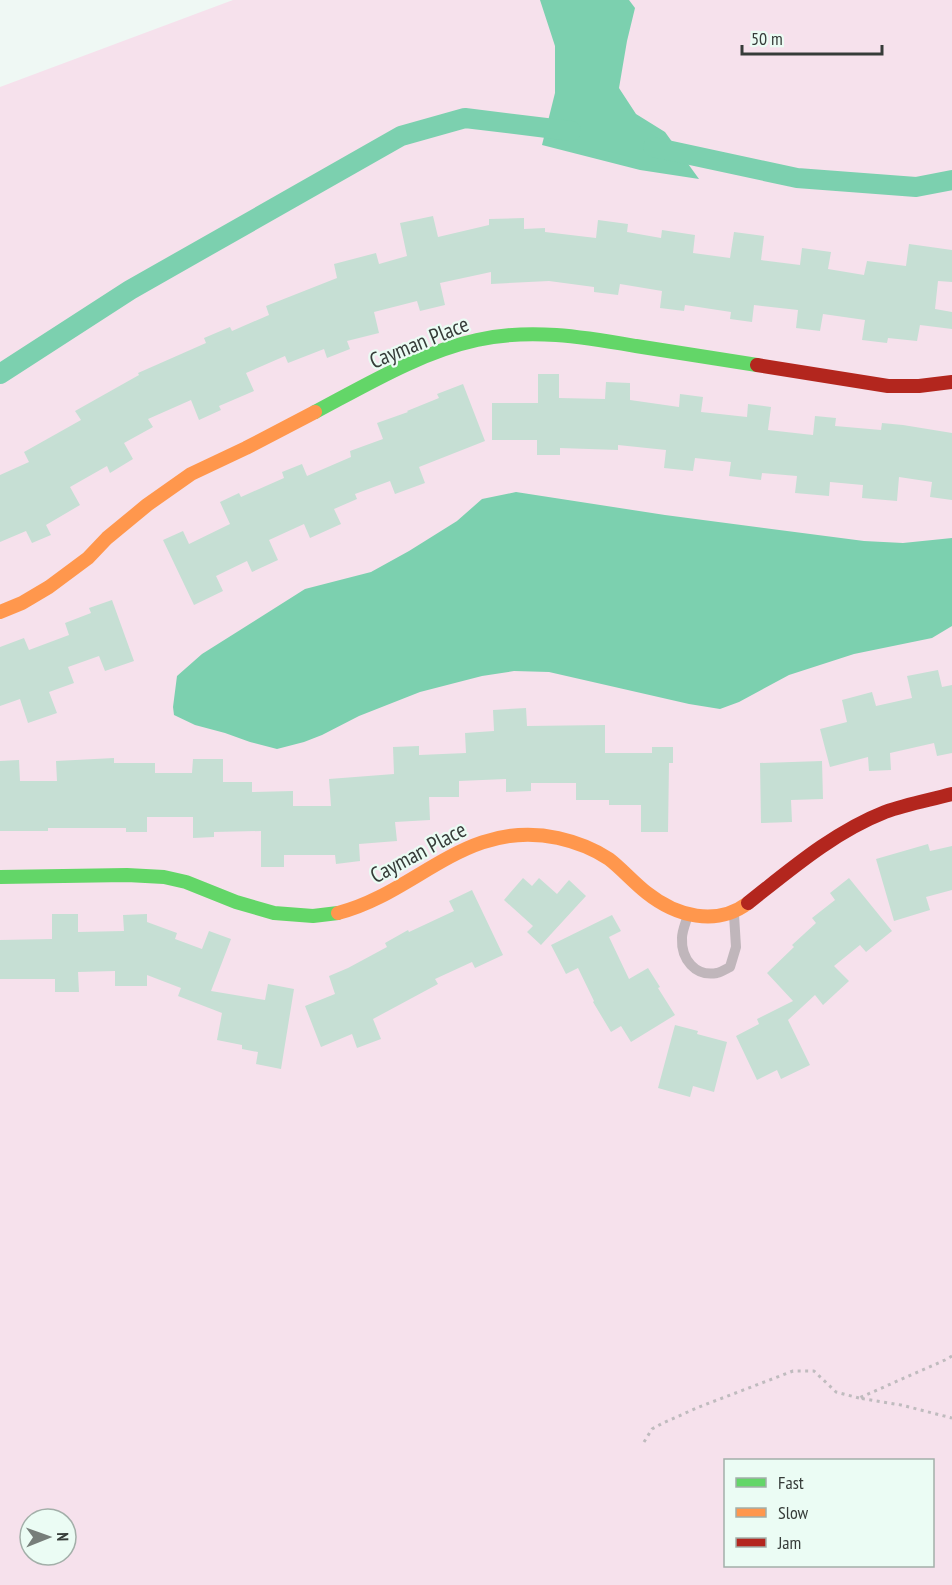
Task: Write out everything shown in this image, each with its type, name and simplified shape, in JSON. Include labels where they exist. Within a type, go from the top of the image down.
[{"type":"street","name":"Cayman Place","points":[[0,612],[22,603],[49,587],[88,558],[107,538],[147,505],[191,474],[246,448],[399,368],[475,340],[534,333],[567,335],[888,386],[919,386],[952,382]]},
{"type":"street","name":"Cayman Place","points":[[0,877],[156,876],[201,886],[225,898],[254,908],[285,914],[322,915],[344,912],[358,907],[465,847],[510,835],[542,835],[572,841],[594,851],[614,863],[655,899],[688,913],[725,915],[748,903],[816,850],[850,829],[886,812],[952,794]]},
{"type":"lane","points":[[688,913],[682,938],[683,953],[690,966],[703,973],[718,973],[730,967],[736,947],[733,912]]},
{"type":"path","points":[[859,1398],[952,1356]]},
{"type":"path","points":[[644,1442],[652,1429],[663,1423],[793,1371],[814,1371],[836,1392],[952,1418]]},
{"type":"shaded area","points":[[233,0],[952,0],[952,1585],[0,1585],[0,87]]},
{"type":"shaded area","points":[[540,0],[629,0],[635,8],[619,88],[636,114],[665,132],[699,179],[640,170],[542,145],[555,93],[555,46]]},
{"type":"shaded area","points":[[516,492],[665,515],[864,541],[903,543],[952,538],[952,626],[932,638],[854,654],[789,675],[739,702],[720,709],[549,672],[514,671],[482,676],[420,692],[359,716],[322,735],[277,749],[195,725],[174,715],[177,676],[202,654],[305,589],[371,572],[457,521],[482,499]]},
{"type":"building","points":[[433,216],[438,237],[489,225],[489,219],[524,218],[524,229],[545,228],[545,232],[596,238],[598,220],[628,224],[627,232],[661,238],[662,230],[695,235],[693,253],[730,258],[734,232],[764,236],[761,260],[800,265],[802,248],[831,252],[828,269],[864,275],[867,261],[906,266],[909,244],[952,250],[952,282],[938,281],[935,309],[952,312],[952,329],[920,325],[917,341],[888,338],[887,343],[862,340],[865,320],[823,314],[820,331],[796,328],[798,310],[754,305],[752,322],[730,319],[731,312],[685,305],[684,311],[660,308],[662,291],[620,284],[618,295],[594,292],[594,287],[549,281],[491,284],[491,272],[440,283],[445,305],[420,311],[417,301],[374,312],[379,333],[347,341],[350,349],[327,358],[324,349],[288,363],[285,356],[246,373],[254,391],[219,406],[221,410],[199,420],[191,400],[148,419],[153,427],[124,443],[133,459],[110,473],[107,466],[70,487],[80,505],[46,525],[51,535],[32,543],[26,531],[0,542],[0,475],[29,462],[24,452],[81,420],[75,411],[139,375],[138,373],[206,343],[204,338],[230,327],[232,331],[269,315],[266,306],[337,278],[334,264],[376,253],[379,264],[407,256],[400,223]]},
{"type":"building","points":[[538,374],[559,374],[559,398],[605,399],[606,382],[630,383],[630,400],[679,407],[680,394],[703,397],[701,412],[747,417],[748,404],[771,407],[768,430],[813,435],[815,416],[836,418],[835,426],[881,430],[882,423],[952,433],[952,500],[930,497],[932,482],[899,477],[897,501],[862,498],[863,485],[830,482],[829,496],[795,493],[797,476],[762,473],[761,480],[729,476],[731,462],[695,458],[693,471],[664,468],[666,450],[618,445],[618,450],[560,448],[560,455],[537,455],[537,440],[492,440],[492,403],[538,403]]},
{"type":"building","points":[[463,384],[485,441],[419,467],[425,483],[395,494],[390,481],[355,494],[357,499],[334,509],[341,524],[310,538],[304,524],[269,540],[278,560],[252,572],[247,561],[216,576],[223,591],[194,605],[163,540],[183,531],[189,544],[230,524],[220,502],[239,493],[241,497],[284,478],[282,472],[302,464],[307,476],[351,457],[350,451],[383,439],[377,423],[439,398],[437,394]]},
{"type":"building","points":[[112,600],[134,661],[105,671],[99,656],[68,667],[74,683],[49,692],[57,713],[28,723],[20,699],[0,706],[0,647],[24,638],[29,650],[69,635],[65,623],[91,613],[89,608]]},
{"type":"building","points":[[938,670],[942,687],[952,685],[952,753],[937,756],[934,743],[890,753],[891,770],[869,771],[868,757],[830,767],[820,729],[847,722],[842,700],[872,692],[876,706],[912,698],[907,676]]},
{"type":"building","points":[[526,708],[527,726],[605,725],[605,753],[652,753],[652,747],[673,747],[673,763],[669,763],[668,832],[641,832],[641,805],[609,805],[609,800],[576,800],[576,783],[531,783],[531,791],[506,792],[506,779],[459,781],[459,797],[429,797],[430,820],[395,822],[397,841],[359,844],[360,861],[336,864],[335,855],[284,855],[284,867],[261,867],[261,831],[214,832],[214,837],[193,838],[193,817],[147,817],[147,832],[126,832],[126,828],[48,828],[48,831],[0,831],[0,761],[19,760],[20,781],[57,781],[56,761],[114,758],[114,763],[155,763],[155,773],[192,773],[193,759],[223,759],[223,782],[252,782],[252,792],[293,791],[293,806],[331,806],[329,779],[394,774],[393,747],[419,746],[419,755],[466,753],[465,733],[494,731],[493,710]]},
{"type":"building","points":[[822,761],[823,799],[791,800],[792,822],[761,823],[760,763]]},
{"type":"building","points":[[928,844],[930,851],[952,846],[952,890],[926,897],[930,910],[894,921],[876,859]]},
{"type":"building","points":[[523,878],[532,886],[539,878],[557,894],[569,880],[586,896],[541,945],[527,932],[533,926],[504,900]]},
{"type":"building","points":[[849,878],[892,931],[866,952],[860,945],[834,966],[849,981],[823,1005],[815,995],[788,1020],[810,1065],[781,1079],[777,1070],[757,1080],[736,1036],[759,1024],[757,1019],[793,1001],[767,973],[816,923],[812,918],[835,900],[830,893]]},
{"type":"building","points":[[472,890],[503,955],[475,968],[472,962],[435,979],[438,984],[373,1019],[381,1039],[357,1048],[352,1034],[321,1047],[305,1006],[335,994],[329,976],[387,947],[385,943],[408,930],[409,932],[454,911],[449,901]]},
{"type":"building","points":[[52,914],[78,914],[78,932],[124,931],[123,915],[147,914],[147,922],[177,933],[175,939],[202,949],[209,931],[231,939],[211,991],[265,1000],[268,984],[294,989],[281,1069],[256,1064],[258,1052],[242,1049],[242,1045],[217,1040],[222,1013],[178,996],[181,988],[147,975],[147,986],[115,986],[115,971],[78,972],[79,992],[55,992],[55,979],[0,979],[0,940],[52,939]]},
{"type":"building","points":[[612,915],[621,931],[609,937],[629,979],[648,968],[675,1015],[631,1042],[621,1026],[611,1032],[593,1002],[578,968],[566,974],[551,945]]},
{"type":"building","points":[[675,1025],[727,1042],[714,1092],[693,1086],[690,1097],[658,1088]]},
{"type":"waterway","points":[[0,374],[130,290],[401,136],[465,118],[571,131]]},
{"type":"waterway","points":[[653,147],[797,178],[916,187],[952,180]]},
{"type":"traffic: fast","points":[[315,412],[415,361],[456,345],[497,336],[537,334],[577,337],[757,365]]},
{"type":"traffic: fast","points":[[0,877],[127,875],[164,877],[186,882],[236,902],[274,913],[313,916],[338,913]]},
{"type":"traffic: slow","points":[[0,612],[22,603],[49,587],[88,558],[107,538],[147,505],[191,474],[315,412]]},
{"type":"traffic: slow","points":[[338,913],[393,890],[443,860],[469,848],[496,838],[525,835],[558,838],[597,852],[609,859],[658,901],[683,913],[696,916],[723,915],[748,903]]},
{"type":"traffic: jam","points":[[757,365],[888,386],[919,386],[952,382]]},
{"type":"traffic: jam","points":[[748,903],[813,852],[866,820],[910,804],[952,794]]}]
